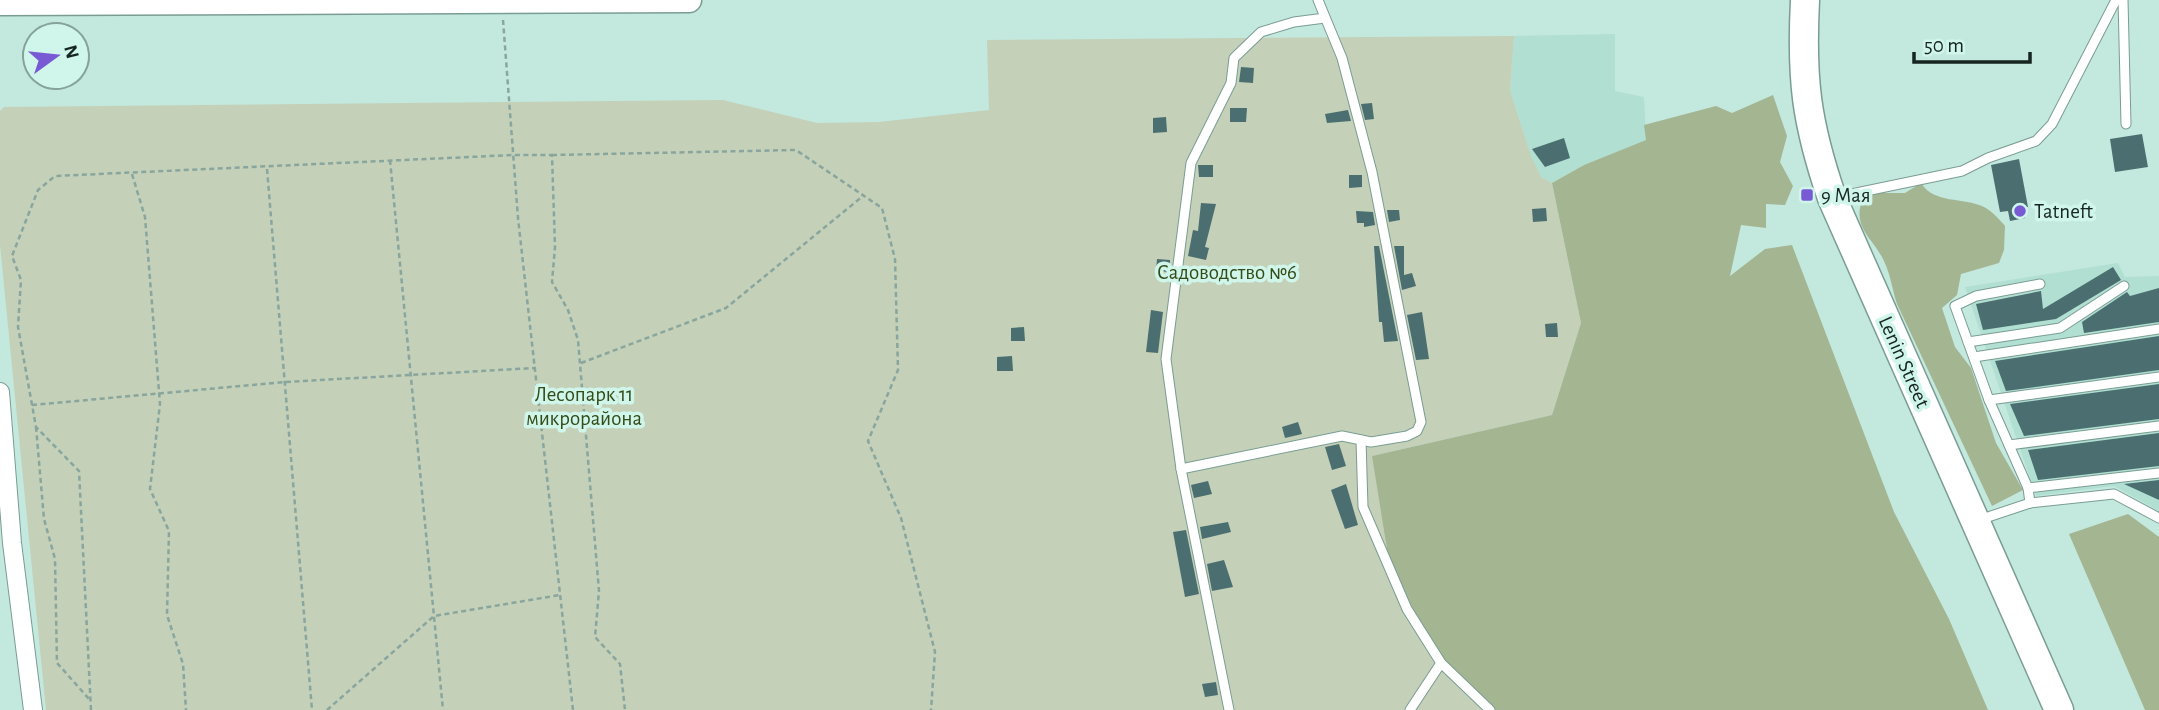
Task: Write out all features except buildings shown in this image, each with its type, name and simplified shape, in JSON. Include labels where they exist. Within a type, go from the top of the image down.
[{"type":"main road","points":[[0,3],[501,3],[689,0]]},
{"type":"main road","name":"Lenin Street","points":[[1805,0],[1802,58],[1805,101],[1816,152],[1832,198],[2059,710]]},
{"type":"street","points":[[0,392],[6,543],[33,710]]},
{"type":"lane","points":[[1181,469],[1342,436],[1371,442],[1407,436],[1418,430],[1421,422],[1372,173],[1342,58],[1318,0]]},
{"type":"lane","points":[[1832,198],[1962,172],[1988,158],[2036,141],[2052,124],[2116,0]]},
{"type":"lane","points":[[2123,0],[2126,124]]},
{"type":"lane","points":[[1230,710],[1181,469],[1166,359],[1191,163],[1231,83],[1234,58],[1261,32],[1294,22],[1325,18]]},
{"type":"lane","points":[[2030,503],[2028,488],[1989,400],[1955,306],[1976,296],[2040,284]]},
{"type":"lane","points":[[1968,342],[2060,328],[2124,286]]},
{"type":"lane","points":[[1974,357],[2159,329]]},
{"type":"lane","points":[[1989,400],[2159,377]]},
{"type":"lane","points":[[2010,445],[2159,426]]},
{"type":"lane","points":[[1361,440],[1363,507],[1407,609],[1441,663],[1490,710]]},
{"type":"lane","points":[[2028,488],[2159,473]]},
{"type":"lane","points":[[1975,522],[2030,503],[2114,494],[2159,518]]},
{"type":"lane","points":[[1410,710],[1441,663]]},
{"type":"path","points":[[501,3],[513,155],[573,710]]},
{"type":"path","points":[[90,700],[57,663],[55,559],[44,519],[36,427],[18,327],[21,280],[12,256],[38,190],[55,176],[513,155],[796,150],[882,208],[895,259],[898,370],[868,441],[901,518],[935,652],[930,710]]},
{"type":"path","points":[[552,155],[555,247],[552,282],[578,340],[599,591],[595,637],[620,664],[625,710]]},
{"type":"path","points":[[390,160],[443,710]]},
{"type":"path","points":[[267,168],[313,710]]},
{"type":"path","points":[[132,174],[145,217],[159,392],[150,489],[169,531],[167,615],[183,664],[186,710]]},
{"type":"path","points":[[579,364],[726,308],[863,196]]},
{"type":"path","points":[[32,405],[285,382],[535,368]]},
{"type":"path","points":[[36,427],[79,471],[91,710]]},
{"type":"path","points":[[327,710],[435,617],[560,595]]},
{"type":"shaded area","points":[[1615,34],[1615,91],[1644,97],[1646,140],[1584,165],[1552,183],[1541,177],[1531,156],[1510,91],[1514,36]]},
{"type":"shaded area","points":[[1773,95],[1787,136],[1780,162],[1793,186],[1785,205],[1766,204],[1766,228],[1741,225],[1730,276],[1765,249],[1792,245],[1894,512],[1949,619],[1988,710],[1490,710],[1440,667],[1388,555],[1372,456],[1552,415],[1581,323],[1552,183],[1584,165],[1646,140],[1644,125],[1716,106],[1732,113]]},
{"type":"shaded area","points":[[1921,183],[1933,194],[1984,207],[2005,226],[2004,250],[1999,263],[1961,274],[1957,295],[1942,308],[1955,347],[1971,368],[1996,443],[2023,490],[1992,506],[1897,304],[1884,261],[1860,219],[1862,201],[1876,193],[1905,193]]},
{"type":"shaded area","points":[[2118,263],[2125,277],[2159,276],[2159,511],[2114,486],[2036,496],[1965,287]]},
{"type":"shaded area","points":[[2128,514],[2159,537],[2159,710],[2145,710],[2069,534]]},
{"type":"green space","name":"Лесопарк 11 микрорайона","points":[[1514,36],[1510,91],[1531,156],[1541,177],[1552,183],[1581,323],[1552,415],[1372,456],[1490,710],[46,710],[0,245],[0,111],[4,107],[723,100],[817,123],[879,122],[989,110],[987,40]]},
{"type":"place","name":"9 Мая","points":[[1807,195]]},
{"type":"place","name":"Tatneft","points":[[2020,211]]},
{"type":"park label","name":"Садоводство №6","points":[[1227,272]]}]
